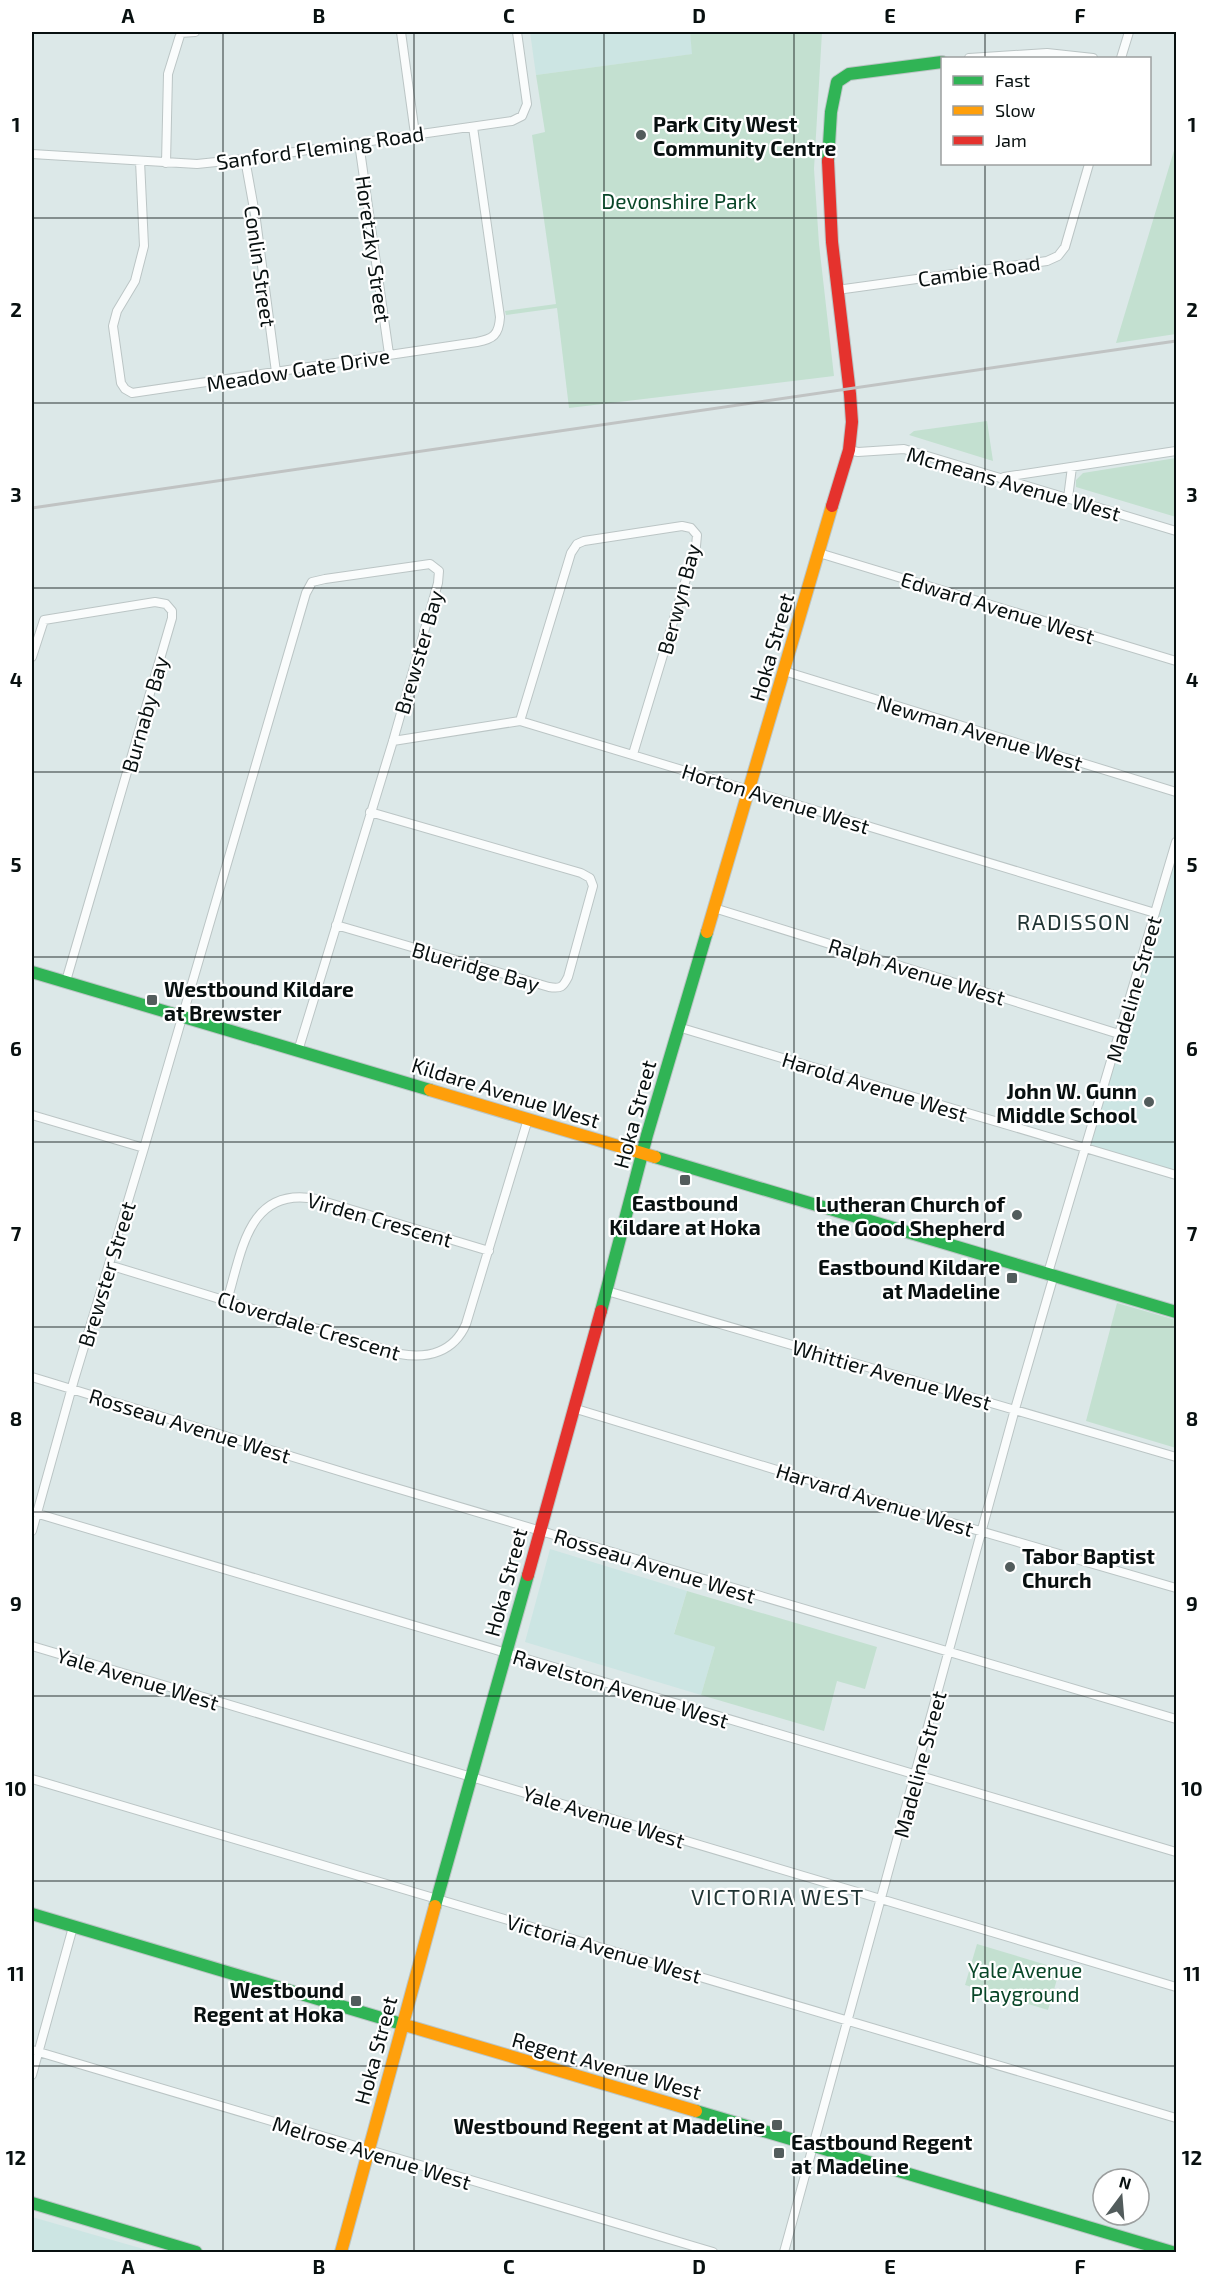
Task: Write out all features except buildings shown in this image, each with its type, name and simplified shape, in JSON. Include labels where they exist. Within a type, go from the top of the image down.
[{"type":"street","points":[[166,163],[168,74],[180,32],[195,32]]},
{"type":"street","points":[[401,32],[416,134]]},
{"type":"street","name":"Sanford Fleming Road","points":[[32,154],[197,164],[512,121],[522,116],[527,104],[517,32]]},
{"type":"street","points":[[1121,57],[1129,32]]},
{"type":"street","points":[[982,57],[1047,52],[1085,57]]},
{"type":"street","name":"Hoka Street","points":[[341,2253],[402,2024],[607,1291],[678,1027],[849,450],[853,422],[837,290],[828,172],[837,82],[849,74],[941,62]]},
{"type":"street","name":"Meadow Gate Drive","points":[[140,160],[144,246],[135,281],[117,311],[113,326],[121,383],[132,393],[477,342],[494,337],[498,332],[500,317],[473,127]]},
{"type":"street","name":"Horetzky Street","points":[[359,143],[389,354]]},
{"type":"street","name":"Conlin Street","points":[[245,159],[256,220],[276,372]]},
{"type":"street","name":"Cambie Road","points":[[837,290],[1047,261],[1058,256],[1065,247],[1089,165]]},
{"type":"street","name":"Mcmeans Avenue West","points":[[849,450],[858,452],[904,449],[1176,531]]},
{"type":"street","points":[[1000,478],[1176,451]]},
{"type":"street","points":[[1068,498],[1072,467]]},
{"type":"street","name":"Berwyn Bay","points":[[520,721],[571,554],[577,544],[591,539],[682,526],[691,528],[697,535],[696,546],[633,754]]},
{"type":"street","name":"Edward Avenue West","points":[[819,553],[1176,661]]},
{"type":"street","name":"Brewster Bay","points":[[182,1017],[306,593],[312,582],[430,564],[439,571],[438,583],[393,741],[298,1051]]},
{"type":"street","name":"Burnaby Bay","points":[[32,657],[44,620],[155,602],[166,604],[172,610],[172,618],[66,981]]},
{"type":"street","name":"Newman Avenue West","points":[[784,671],[1176,792]]},
{"type":"street","name":"Horton Avenue West","points":[[393,741],[520,721],[1155,913]]},
{"type":"street","name":"Blueridge Bay","points":[[336,925],[558,989],[563,986],[568,976],[593,886],[590,878],[581,873],[370,812]]},
{"type":"street","name":"Madeline Street","points":[[783,2253],[983,1531],[1086,1148],[1176,842]]},
{"type":"street","name":"Ralph Avenue West","points":[[714,908],[1119,1034]]},
{"type":"street","name":"Kildare Avenue West","points":[[32,972],[1176,1312]]},
{"type":"street","name":"Brewster Street","points":[[32,1531],[34,1512],[182,1017]]},
{"type":"street","name":"Harold Avenue West","points":[[678,1027],[1176,1175]]},
{"type":"street","points":[[32,1115],[144,1148]]},
{"type":"street","name":"Cloverdale Crescent","points":[[109,1265],[400,1354],[422,1356],[435,1354],[454,1343],[461,1335],[489,1251],[528,1119]]},
{"type":"street","name":"Virden Crescent","points":[[227,1301],[252,1225],[267,1207],[282,1198],[299,1196],[316,1199],[489,1251]]},
{"type":"street","name":"Whittier Avenue West","points":[[607,1291],[1176,1457]]},
{"type":"street","name":"Rosseau Avenue West","points":[[32,1377],[1176,1719]]},
{"type":"street","name":"Harvard Avenue West","points":[[573,1408],[918,1513],[1176,1588]]},
{"type":"street","name":"Ravelston Avenue West","points":[[34,1512],[1176,1852]]},
{"type":"street","name":"Yale Avenue West","points":[[32,1646],[1176,1987]]},
{"type":"street","name":"Victoria Avenue West","points":[[32,1779],[1176,2118]]},
{"type":"street","name":"Regent Avenue West","points":[[32,1914],[1172,2253]]},
{"type":"street","points":[[32,2075],[35,2051],[73,1927]]},
{"type":"street","name":"Melrose Avenue West","points":[[35,2051],[713,2253]]},
{"type":"street","points":[[32,2203],[196,2253]]},
{"type":"shaded area","points":[[530,32],[690,32],[693,54],[536,75]]},
{"type":"shaded area","points":[[1176,842],[1176,1175],[1086,1148]]},
{"type":"shaded area","points":[[550,1549],[687,1591],[674,1633],[715,1647],[701,1695],[525,1642]]},
{"type":"shaded area","points":[[32,2217],[154,2252],[32,2252]]},
{"type":"green space","name":"Devonshire Park","points":[[690,32],[822,32],[814,169],[819,244],[834,376],[569,408],[557,308],[506,315],[505,311],[556,304],[532,135],[545,132],[536,75],[692,54]]},
{"type":"green space","points":[[1176,144],[1176,334],[1116,343]]},
{"type":"green space","points":[[987,421],[993,461],[909,435],[914,431]]},
{"type":"green space","points":[[1176,458],[1176,517],[1076,487],[1076,480],[1083,473]]},
{"type":"green space","points":[[1117,1303],[1176,1320],[1176,1448],[1086,1421]]},
{"type":"green space","points":[[687,1591],[877,1647],[865,1689],[837,1681],[824,1731],[701,1695],[715,1647],[674,1634]]},
{"type":"green space","name":"Yale Avenue Playground","points":[[977,1944],[1060,1969],[1048,2010],[965,1985]]},
{"type":"railway","points":[[32,508],[1176,341]]},
{"type":"traffic: fast","points":[[828,161],[831,112],[837,82],[849,74],[941,62]]},
{"type":"traffic: fast","points":[[601,1311],[647,1135],[707,932]]},
{"type":"traffic: fast","points":[[32,972],[430,1090]]},
{"type":"traffic: fast","points":[[655,1157],[1176,1312]]},
{"type":"traffic: fast","points":[[435,1906],[528,1575]]},
{"type":"traffic: fast","points":[[32,1914],[405,2025]]},
{"type":"traffic: fast","points":[[696,2111],[1172,2252]]},
{"type":"traffic: fast","points":[[32,2203],[196,2252]]},
{"type":"traffic: slow","points":[[707,932],[832,506]]},
{"type":"traffic: slow","points":[[430,1090],[655,1157]]},
{"type":"traffic: slow","points":[[341,2252],[435,1906]]},
{"type":"traffic: slow","points":[[405,2025],[696,2111]]},
{"type":"traffic: jam","points":[[828,161],[832,242],[852,422],[849,450],[832,506]]},
{"type":"traffic: jam","points":[[528,1575],[601,1311]]},
{"type":"place","name":"Park City West Community Centre","points":[[641,135]]},
{"type":"place","name":"Westbound Kildare at Brewster","points":[[152,1000]]},
{"type":"place","name":"John W. Gunn Middle School","points":[[1149,1102]]},
{"type":"place","name":"Eastbound Kildare at Hoka","points":[[685,1180]]},
{"type":"place","name":"Lutheran Church of the Good Shepherd","points":[[1017,1215]]},
{"type":"place","name":"Eastbound Kildare at Madeline","points":[[1012,1278]]},
{"type":"place","name":"Tabor Baptist Church","points":[[1010,1567]]},
{"type":"place","name":"Westbound Regent at Hoka","points":[[356,2001]]},
{"type":"place","name":"Westbound Regent at Madeline","points":[[777,2125]]},
{"type":"place","name":"Eastbound Regent at Madeline","points":[[779,2153]]},
{"type":"district","name":"RADISSON","points":[[1074,921]]},
{"type":"district","name":"VICTORIA WEST","points":[[778,1896]]}]
